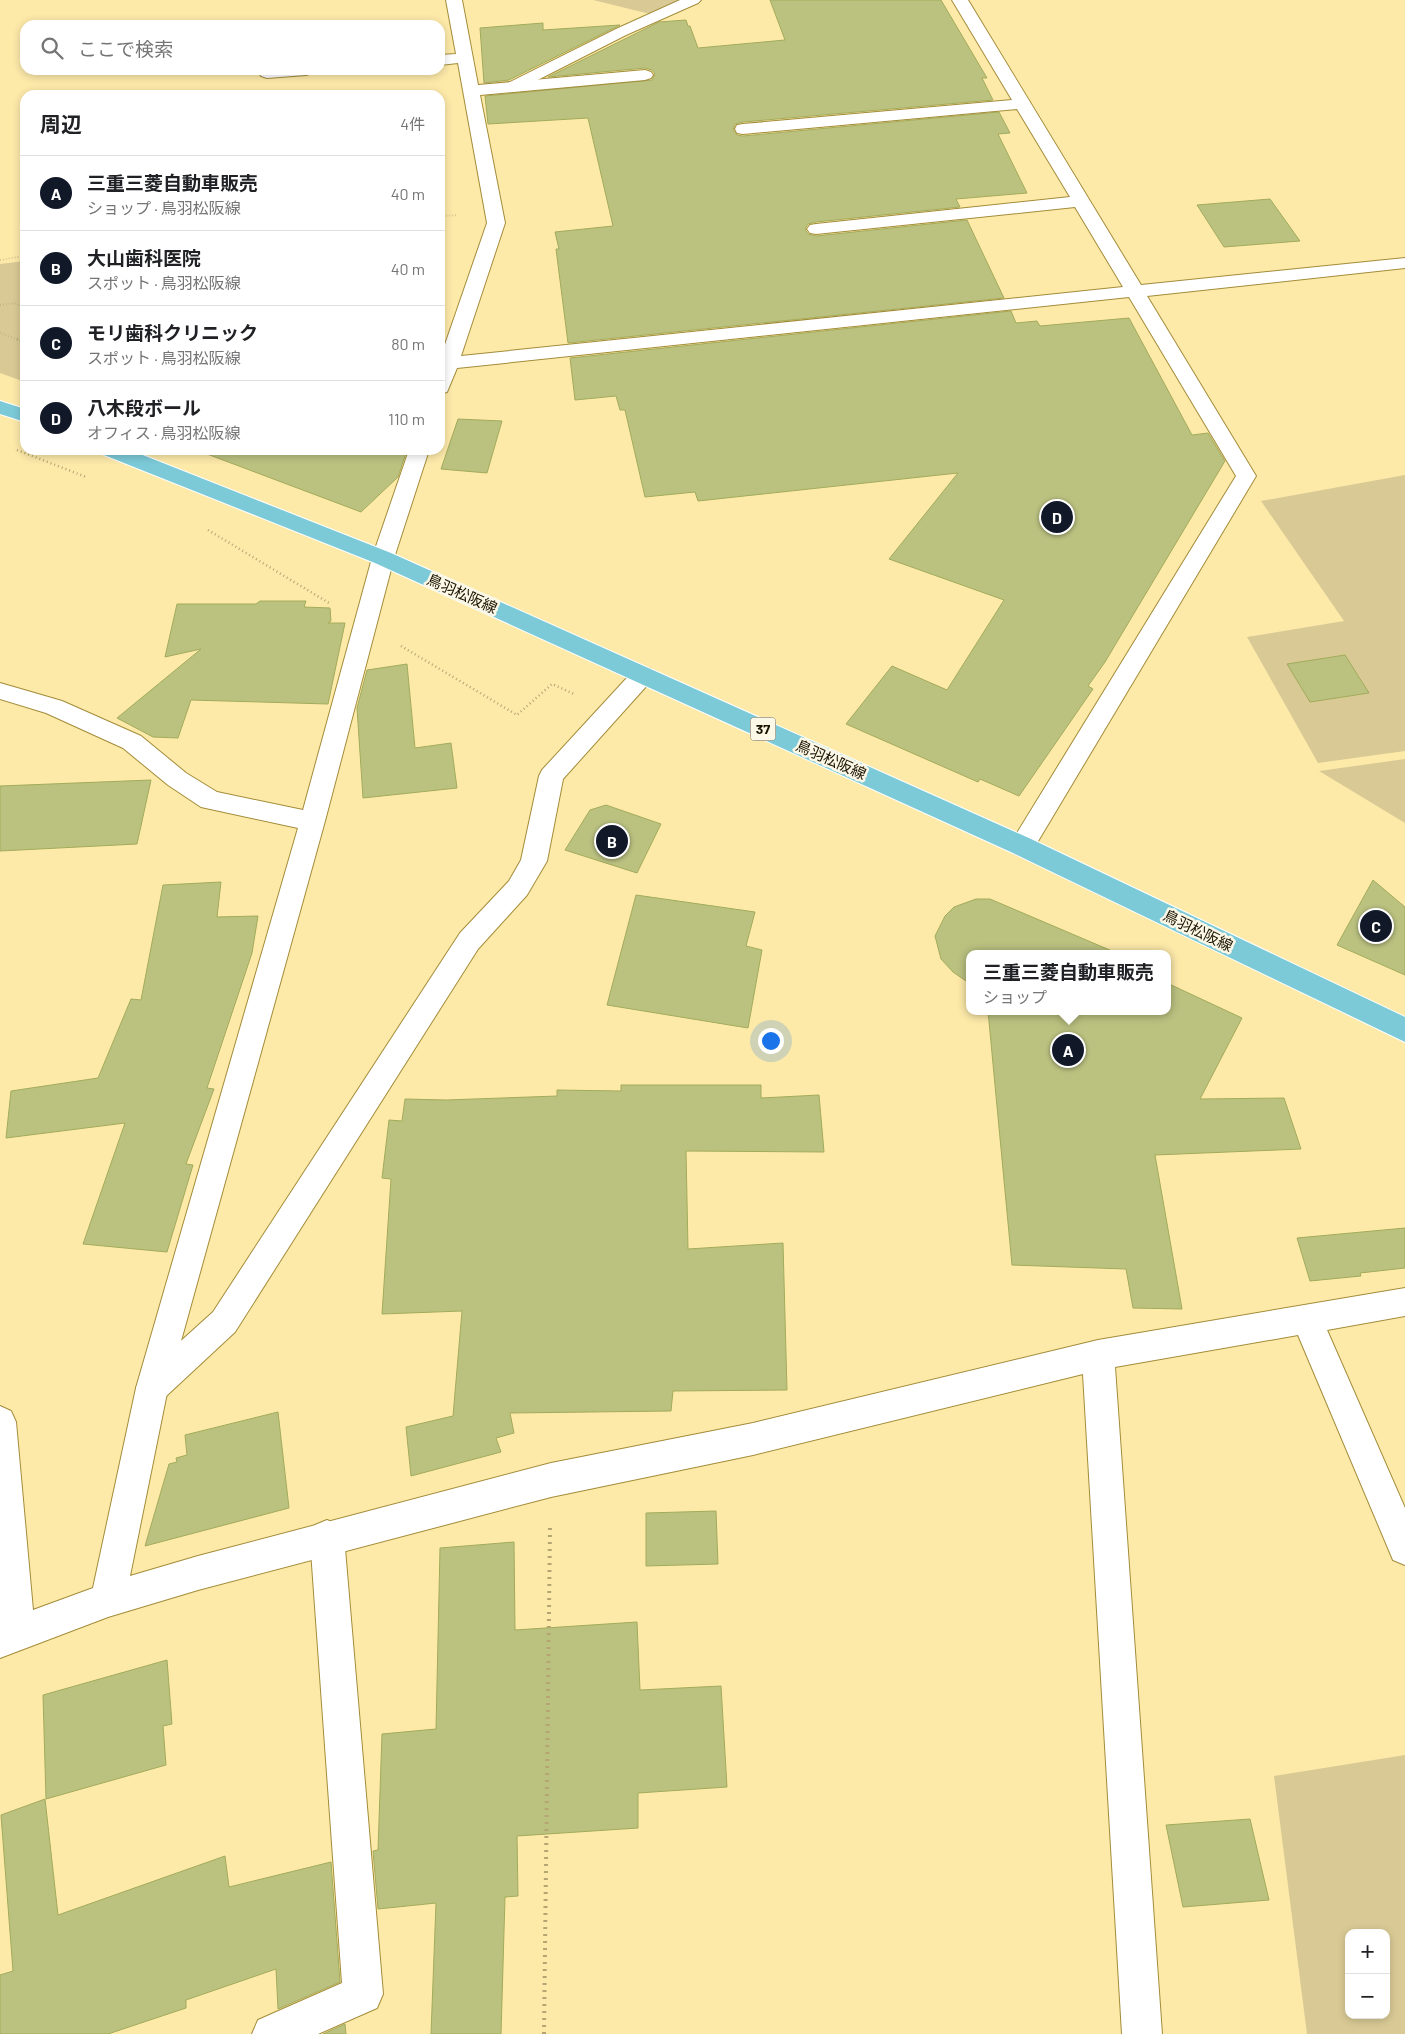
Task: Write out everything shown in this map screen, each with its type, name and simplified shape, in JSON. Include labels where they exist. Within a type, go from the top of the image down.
[{"type":"main road","points":[[0,407],[20,414]]},
{"type":"main road","name":"鳥羽松阪線","points":[[124,455],[383,558],[1022,846],[1405,1030]]},
{"type":"street","points":[[445,372],[496,223],[454,0]]},
{"type":"street","points":[[512,87],[621,32],[693,0]]},
{"type":"street","points":[[960,0],[1246,476],[1022,846]]},
{"type":"street","points":[[445,60],[465,58]]},
{"type":"street","points":[[471,91],[645,75]]},
{"type":"street","points":[[743,130],[1022,104]]},
{"type":"street","points":[[816,229],[1081,201]]},
{"type":"street","points":[[448,363],[1405,263]]},
{"type":"street","points":[[108,1600],[152,1388],[312,821],[383,558],[417,455]]},
{"type":"street","points":[[152,1388],[224,1322],[469,941],[518,888],[534,861],[551,776],[643,675]]},
{"type":"street","points":[[0,691],[54,707],[132,742],[177,779],[210,800],[312,821]]},
{"type":"street","points":[[0,1422],[9,1636],[108,1600],[327,1537],[550,1480],[753,1439],[1098,1355],[1405,1302]]},
{"type":"street","points":[[1307,1319],[1405,1548]]},
{"type":"street","points":[[1098,1355],[1142,2034]]},
{"type":"street","points":[[272,2034],[363,1994],[327,1537]]},
{"type":"path","points":[[0,260],[20,257]]},
{"type":"path","points":[[0,305],[14,303],[20,306]]},
{"type":"path","points":[[0,333],[20,340]]},
{"type":"path","points":[[9,447],[20,451]]},
{"type":"path","points":[[29,455],[93,480]]},
{"type":"path","points":[[203,526],[517,715],[552,684],[611,711]]},
{"type":"path","points":[[544,2034],[550,1480]]},
{"type":"shaded area","points":[[593,0],[680,0],[650,14]]},
{"type":"shaded area","points":[[20,262],[20,380],[0,373],[0,264]]},
{"type":"shaded area","points":[[1405,475],[1405,751],[1318,763],[1247,637],[1344,621],[1261,501]]},
{"type":"shaded area","points":[[1405,759],[1405,823],[1319,771]]},
{"type":"shaded area","points":[[1405,1755],[1405,2034],[1307,2034],[1274,1776]]},
{"type":"building","points":[[770,0],[941,0],[987,78],[982,78],[993,100],[743,122],[735,124],[733,130],[737,135],[743,136],[999,112],[1010,133],[998,134],[1027,193],[956,199],[960,207],[816,222],[808,224],[805,229],[808,234],[816,236],[967,220],[1004,298],[568,343],[556,249],[559,249],[555,232],[613,226],[588,118],[488,124],[485,96],[652,80],[655,74],[652,70],[645,68],[548,77],[659,22],[686,20],[698,48],[785,40]]},
{"type":"building","points":[[543,23],[543,30],[620,25],[509,80],[484,83],[480,28]]},
{"type":"building","points":[[1270,199],[1300,241],[1224,247],[1197,205]]},
{"type":"building","points":[[1011,311],[1016,323],[1037,321],[1040,326],[1129,318],[1192,435],[1208,433],[1225,461],[1105,662],[1088,686],[1093,689],[1019,796],[980,779],[978,782],[846,724],[892,666],[947,690],[1004,600],[889,559],[958,473],[698,501],[695,492],[645,497],[625,410],[620,410],[616,396],[575,400],[570,358]]},
{"type":"building","points":[[458,419],[502,421],[487,473],[441,469]]},
{"type":"building","points":[[210,455],[405,455],[398,477],[361,512]]},
{"type":"building","points":[[260,601],[306,601],[304,607],[330,608],[331,621],[328,623],[345,623],[328,704],[191,700],[178,738],[153,737],[117,718],[201,649],[165,657],[177,604],[256,604]]},
{"type":"building","points":[[1345,655],[1369,693],[1310,702],[1287,664]]},
{"type":"building","points":[[407,664],[415,748],[451,743],[457,788],[363,798],[357,708],[367,670]]},
{"type":"building","points":[[151,780],[137,844],[0,851],[0,786]]},
{"type":"building","points":[[606,805],[661,824],[637,873],[565,850],[590,810]]},
{"type":"building","points":[[1373,880],[1405,907],[1405,975],[1337,945]]},
{"type":"building","points":[[221,882],[217,917],[258,916],[252,953],[207,1088],[214,1089],[186,1164],[193,1165],[167,1252],[83,1244],[125,1123],[6,1138],[11,1091],[98,1078],[131,999],[141,1000],[163,885]]},
{"type":"building","points":[[636,895],[755,912],[746,946],[762,950],[748,1028],[607,1005]]},
{"type":"building","points":[[976,899],[990,899],[1110,950],[966,950],[966,981],[953,972],[941,959],[935,936],[945,916],[954,907]]},
{"type":"building","points":[[1171,985],[1242,1018],[1200,1099],[1284,1098],[1301,1149],[1155,1155],[1182,1309],[1133,1308],[1126,1269],[1012,1265],[988,1015],[1171,1015]]},
{"type":"building","points":[[621,1085],[761,1085],[761,1098],[819,1095],[824,1152],[686,1151],[688,1249],[783,1243],[787,1390],[673,1391],[671,1411],[510,1413],[514,1433],[496,1438],[501,1452],[411,1476],[406,1427],[453,1416],[462,1311],[382,1314],[391,1179],[382,1178],[389,1120],[402,1121],[405,1099],[446,1100],[557,1096],[557,1090],[621,1091]]},
{"type":"building","points":[[1405,1228],[1405,1268],[1360,1273],[1361,1276],[1310,1281],[1297,1238]]},
{"type":"building","points":[[278,1412],[289,1508],[145,1546],[169,1464],[177,1462],[176,1458],[187,1455],[185,1435]]},
{"type":"building","points":[[716,1511],[718,1564],[646,1566],[646,1513]]},
{"type":"building","points":[[514,1542],[515,1630],[637,1622],[640,1690],[721,1686],[727,1787],[638,1793],[638,1828],[517,1836],[518,1896],[505,1897],[501,2034],[431,2034],[436,1903],[378,1909],[373,1851],[378,1850],[382,1734],[436,1729],[440,1548]]},
{"type":"building","points":[[167,1660],[172,1724],[163,1726],[166,1765],[46,1799],[43,1695]]},
{"type":"building","points":[[45,1799],[58,1915],[225,1856],[229,1887],[331,1862],[340,1982],[278,2009],[276,1969],[186,2000],[186,2008],[108,2034],[0,2034],[0,1975],[13,1971],[1,1815]]},
{"type":"building","points":[[1250,1819],[1269,1900],[1183,1907],[1166,1825]]},
{"type":"building","points":[[345,2024],[346,2034],[323,2034]]},
{"type":"place","name":"八木段ボール","points":[[1057,517]]},
{"type":"place","name":"大山歯科医院","points":[[612,841]]},
{"type":"place","name":"モリ歯科クリニック","points":[[1376,926]]},
{"type":"place","name":"三重三菱自動車販売","points":[[1068,1050]]}]
